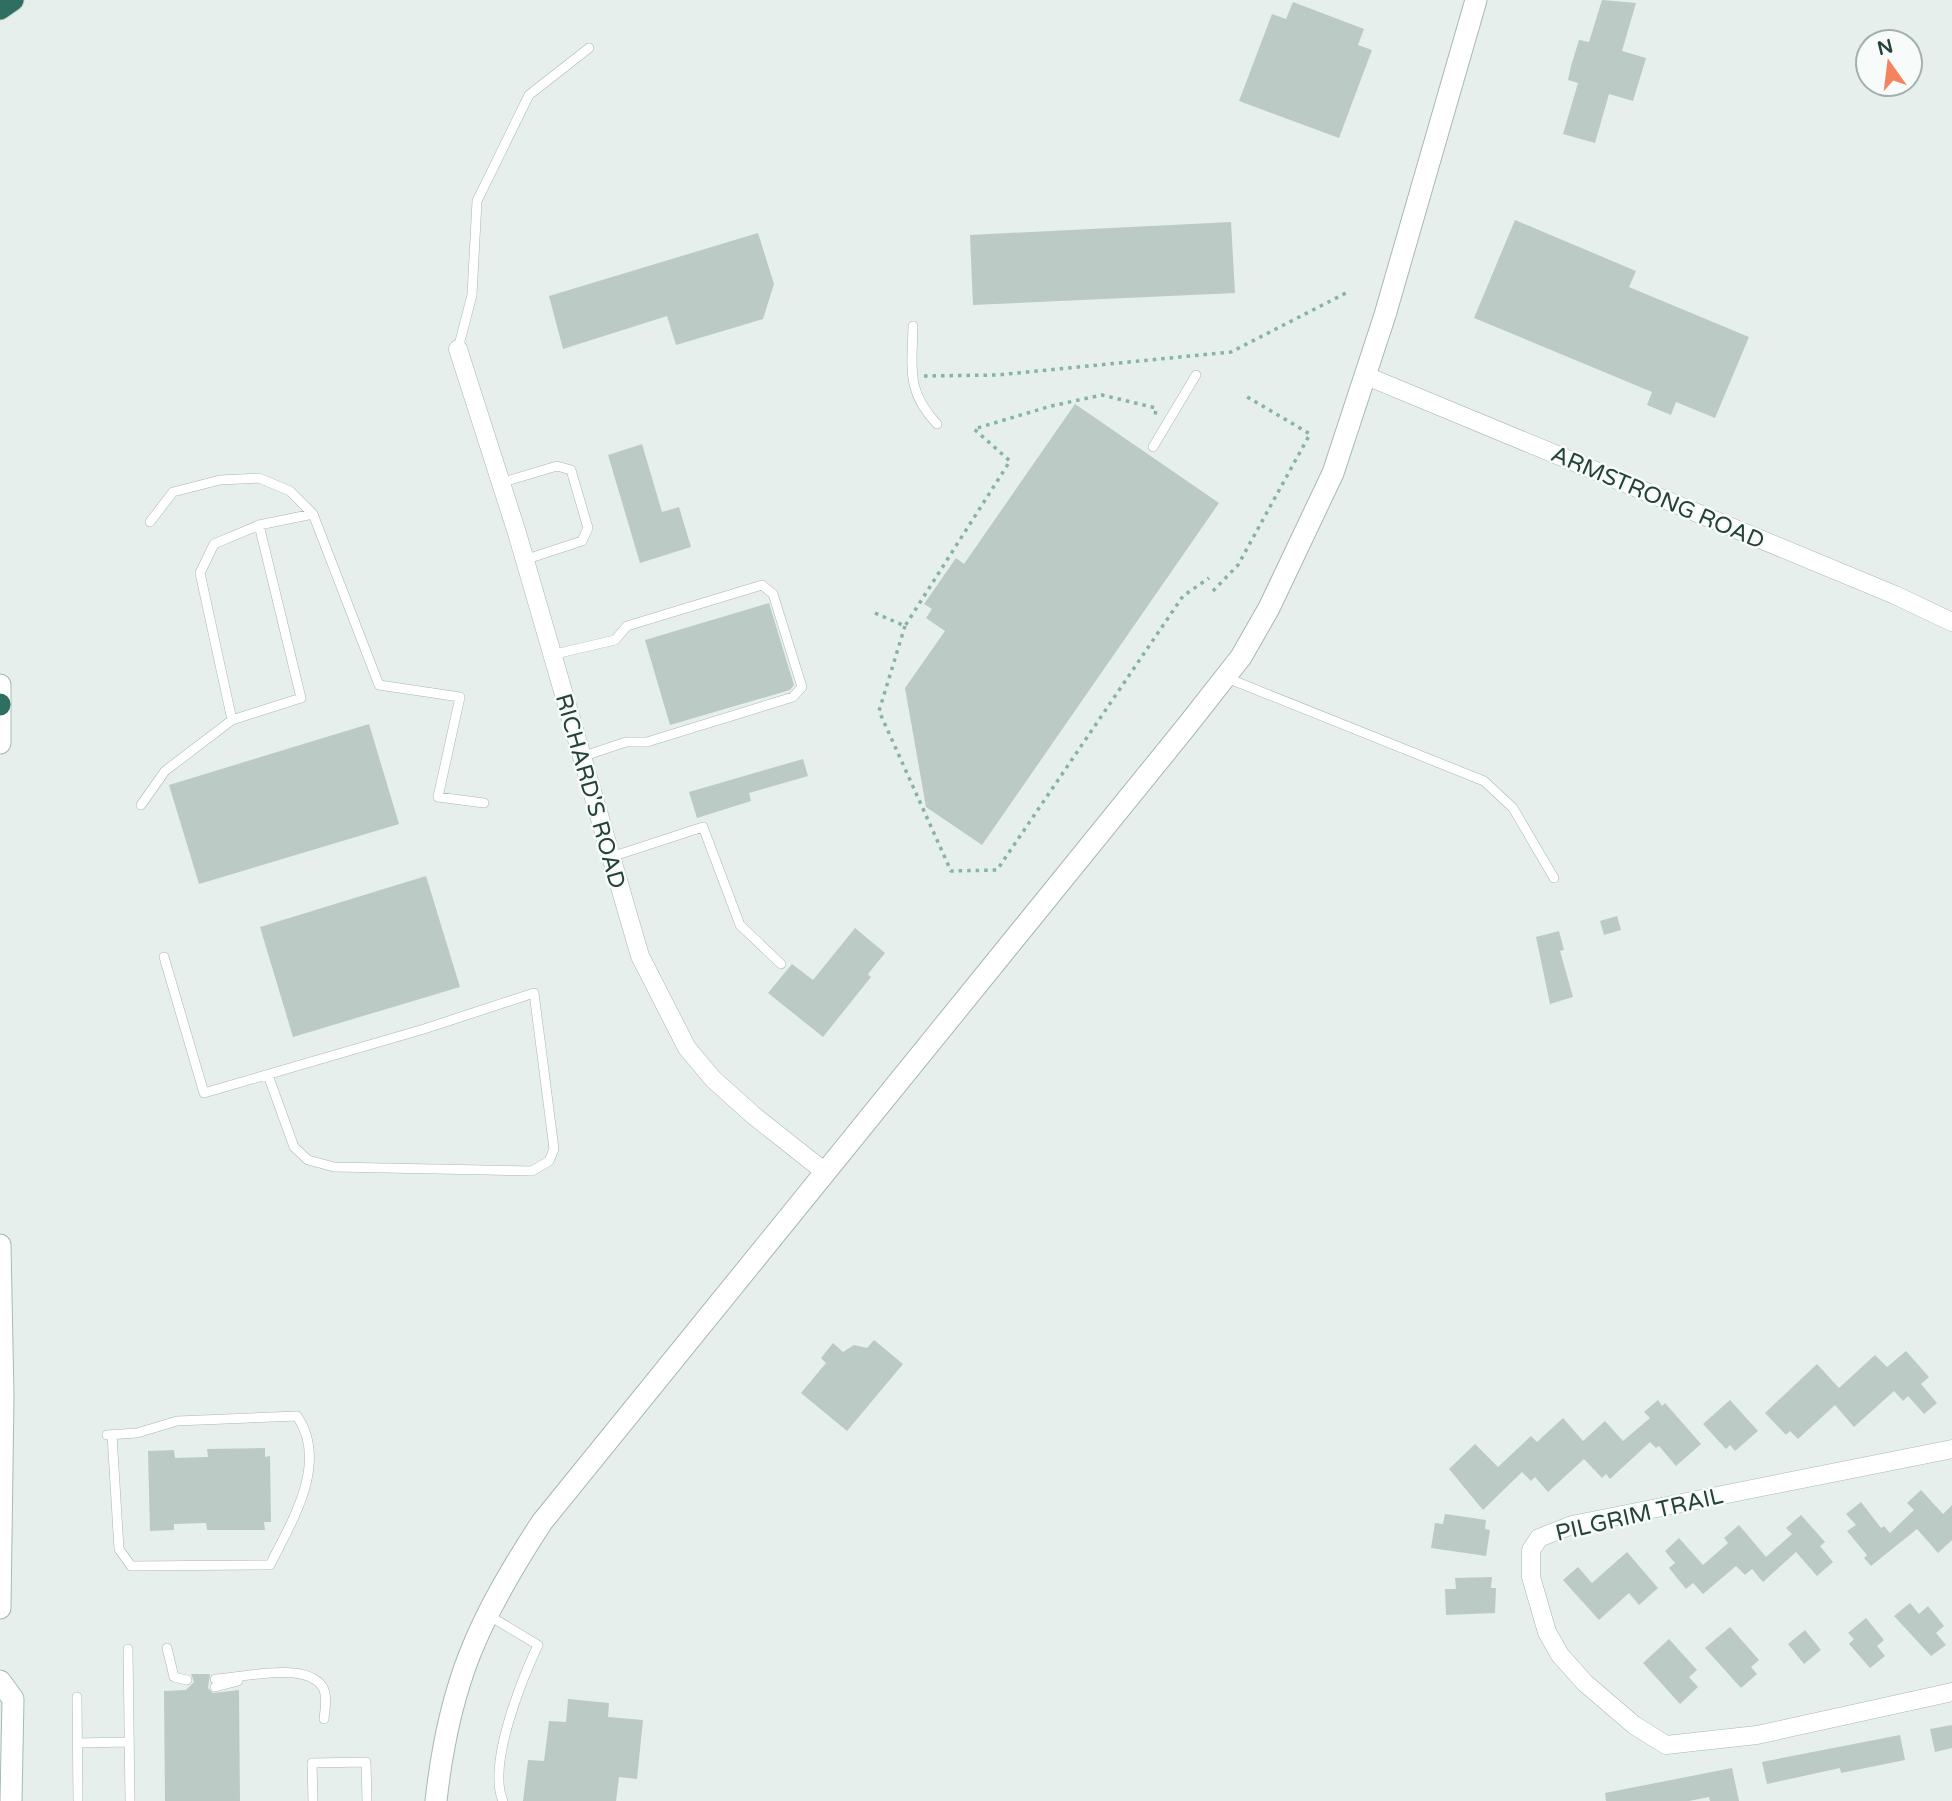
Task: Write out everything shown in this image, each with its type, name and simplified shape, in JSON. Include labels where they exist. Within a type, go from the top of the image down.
[{"type":"highway","points":[[0,9],[13,0]]},
{"type":"street","points":[[436,1801],[446,1728],[458,1677],[486,1614],[542,1522],[1225,678],[1269,608],[1333,473],[1385,315],[1476,0]]},
{"type":"street","name":"RICHARD'S ROAD","points":[[458,349],[524,560],[640,956],[687,1048],[713,1079],[753,1115],[825,1172]]},
{"type":"street","name":"ARMSTRONG ROAD","points":[[1364,375],[1952,622]]},
{"type":"street","points":[[0,685],[0,743]]},
{"type":"street","points":[[0,1245],[3,1410],[0,1608]]},
{"type":"street","name":"PILGRIM TRAIL","points":[[1952,1449],[1572,1525],[1547,1534],[1533,1544],[1529,1564],[1535,1596],[1547,1632],[1560,1655],[1595,1693],[1660,1742],[1677,1746],[1757,1735],[1952,1692]]},
{"type":"street","points":[[0,1681],[13,1699],[11,1801]]},
{"type":"lane","points":[[458,349],[472,295],[477,201],[529,95],[589,48]]},
{"type":"lane","points":[[913,326],[912,376],[919,405],[937,424]]},
{"type":"lane","points":[[1153,447],[1196,375]]},
{"type":"lane","points":[[500,484],[557,466],[571,470],[588,528],[582,541],[524,560]]},
{"type":"lane","points":[[150,522],[173,492],[220,480],[259,478],[290,491],[313,514],[379,685],[460,697],[438,797],[484,803]]},
{"type":"lane","points":[[233,720],[201,573],[214,544],[259,525],[313,514]]},
{"type":"lane","points":[[141,805],[165,771],[233,720],[301,698],[259,525]]},
{"type":"lane","points":[[551,654],[615,640],[627,625],[762,585],[773,594],[802,687],[793,697],[647,742],[626,742],[581,757]]},
{"type":"lane","points":[[1225,678],[1484,781],[1513,808],[1554,878]]},
{"type":"lane","points":[[611,857],[703,827],[740,925],[780,964]]},
{"type":"lane","points":[[164,957],[204,1093],[534,993],[554,1149],[549,1161],[532,1171],[334,1167],[308,1160],[294,1147],[268,1075]]},
{"type":"lane","points":[[298,1416],[308,1432],[311,1457],[300,1505],[270,1565],[131,1566],[119,1549],[109,1435],[137,1433],[177,1421],[298,1416]]},
{"type":"lane","points":[[486,1614],[538,1645],[516,1694],[498,1773],[503,1801]]},
{"type":"lane","points":[[167,1648],[174,1677],[187,1683]]},
{"type":"lane","points":[[128,1649],[130,1801]]},
{"type":"lane","points":[[215,1683],[227,1686],[261,1672],[312,1678],[322,1687],[326,1699],[324,1719]]},
{"type":"lane","points":[[77,1697],[78,1801]]},
{"type":"lane","points":[[78,1743],[130,1742]]},
{"type":"lane","points":[[313,1801],[312,1763],[366,1762],[367,1801]]},
{"type":"path","points":[[912,376],[998,375],[1231,352],[1346,293]]},
{"type":"path","points":[[1213,591],[1238,565],[1310,434],[1244,394]]},
{"type":"path","points":[[1153,447],[1156,408],[1102,395],[1051,406],[974,429],[1010,461],[905,626],[878,711],[951,871],[997,870],[1183,596],[1209,578]]},
{"type":"path","points":[[875,613],[905,626]]},
{"type":"building","points":[[1602,0],[1636,3],[1622,51],[1646,58],[1633,101],[1609,94],[1595,143],[1563,134],[1578,83],[1568,80],[1571,66],[1579,40],[1589,42]]},
{"type":"building","points":[[1293,2],[1364,29],[1358,45],[1372,50],[1339,138],[1239,101],[1272,14],[1286,19]]},
{"type":"building","points":[[1515,220],[1636,271],[1629,287],[1749,337],[1715,418],[1676,402],[1671,415],[1647,405],[1652,392],[1474,318]]},
{"type":"building","points":[[1231,222],[1235,293],[973,305],[970,235]]},
{"type":"building","points":[[758,233],[774,284],[763,319],[676,345],[667,316],[563,349],[549,296]]},
{"type":"building","points":[[1075,404],[1219,503],[982,845],[926,807],[905,688],[945,631],[926,618],[932,609],[924,604],[956,558],[964,564]]},
{"type":"building","points":[[642,444],[662,512],[679,507],[691,547],[640,563],[608,455]]},
{"type":"building","points":[[769,603],[794,685],[790,690],[670,725],[645,640]]},
{"type":"building","points":[[369,724],[399,824],[199,884],[169,785]]},
{"type":"building","points":[[803,759],[808,776],[749,793],[751,801],[697,818],[689,792]]},
{"type":"building","points":[[426,876],[460,987],[293,1037],[260,927]]},
{"type":"building","points":[[1617,916],[1621,930],[1604,935],[1600,921]]},
{"type":"building","points":[[855,928],[885,953],[868,974],[871,977],[823,1037],[768,993],[792,964],[813,980]]},
{"type":"building","points":[[1559,931],[1564,950],[1560,951],[1573,997],[1550,1004],[1536,937]]},
{"type":"building","points":[[874,1340],[903,1364],[847,1431],[801,1393],[826,1363],[821,1358],[833,1343],[843,1352],[854,1345],[867,1348]]},
{"type":"building","points":[[1906,1351],[1929,1377],[1921,1384],[1937,1403],[1924,1414],[1908,1396],[1903,1401],[1894,1391],[1854,1427],[1835,1405],[1798,1439],[1790,1431],[1786,1435],[1765,1413],[1817,1364],[1839,1388],[1875,1355],[1887,1367]]},
{"type":"building","points":[[1658,1400],[1662,1406],[1665,1403],[1701,1444],[1676,1466],[1659,1446],[1656,1448],[1650,1442],[1610,1479],[1606,1474],[1602,1478],[1584,1459],[1548,1492],[1535,1477],[1531,1481],[1522,1472],[1483,1510],[1449,1469],[1475,1444],[1498,1467],[1531,1436],[1537,1442],[1563,1418],[1583,1441],[1605,1421],[1623,1441],[1650,1418],[1644,1412]]},
{"type":"building","points":[[1730,1400],[1758,1431],[1735,1451],[1730,1445],[1726,1449],[1703,1424]]},
{"type":"building","points":[[265,1448],[265,1457],[270,1456],[271,1522],[264,1522],[265,1530],[207,1530],[206,1523],[174,1524],[174,1530],[150,1531],[148,1451],[174,1450],[175,1458],[208,1457],[207,1449]]},
{"type":"building","points":[[1921,1490],[1943,1514],[1952,1505],[1952,1540],[1938,1553],[1917,1529],[1871,1566],[1864,1558],[1867,1555],[1847,1531],[1856,1525],[1846,1514],[1861,1502],[1881,1528],[1884,1526],[1890,1533],[1914,1510],[1907,1503]]},
{"type":"building","points":[[1445,1514],[1486,1520],[1485,1529],[1490,1530],[1486,1556],[1431,1548],[1435,1523],[1443,1524]]},
{"type":"building","points":[[1801,1515],[1825,1542],[1820,1546],[1833,1562],[1817,1576],[1796,1552],[1763,1582],[1752,1569],[1745,1575],[1736,1566],[1703,1594],[1693,1583],[1686,1589],[1669,1568],[1675,1563],[1665,1551],[1679,1538],[1703,1565],[1728,1543],[1724,1538],[1739,1525],[1766,1557],[1792,1534],[1786,1528]]},
{"type":"building","points":[[1627,1552],[1658,1588],[1639,1605],[1629,1593],[1599,1620],[1563,1580],[1578,1567],[1592,1583]]},
{"type":"building","points":[[1492,1577],[1491,1588],[1496,1588],[1495,1613],[1446,1615],[1445,1589],[1456,1589],[1455,1578]]},
{"type":"building","points":[[1910,1603],[1919,1614],[1928,1606],[1944,1626],[1936,1633],[1946,1645],[1931,1656],[1894,1616]]},
{"type":"building","points":[[1866,1618],[1884,1640],[1877,1646],[1885,1656],[1870,1668],[1849,1644],[1854,1639],[1848,1633]]},
{"type":"building","points":[[1730,1627],[1759,1660],[1751,1667],[1757,1674],[1741,1688],[1705,1648]]},
{"type":"building","points":[[1805,1630],[1821,1650],[1804,1664],[1788,1644]]},
{"type":"building","points":[[1669,1639],[1697,1670],[1689,1677],[1698,1687],[1680,1704],[1643,1663]]},
{"type":"building","points":[[191,1674],[210,1674],[208,1688],[213,1693],[239,1690],[240,1801],[165,1801],[164,1691],[186,1690],[194,1682]]},
{"type":"building","points":[[568,1699],[609,1703],[608,1717],[643,1720],[637,1779],[619,1777],[616,1801],[523,1801],[528,1760],[544,1761],[549,1721],[566,1722]]},
{"type":"building","points":[[1952,1725],[1952,1748],[1935,1752],[1930,1729]]},
{"type":"building","points":[[1900,1735],[1905,1760],[1841,1773],[1840,1768],[1767,1784],[1762,1762]]},
{"type":"building","points":[[1732,1768],[1739,1801],[1710,1801],[1709,1797],[1689,1801],[1606,1801],[1605,1793]]}]
